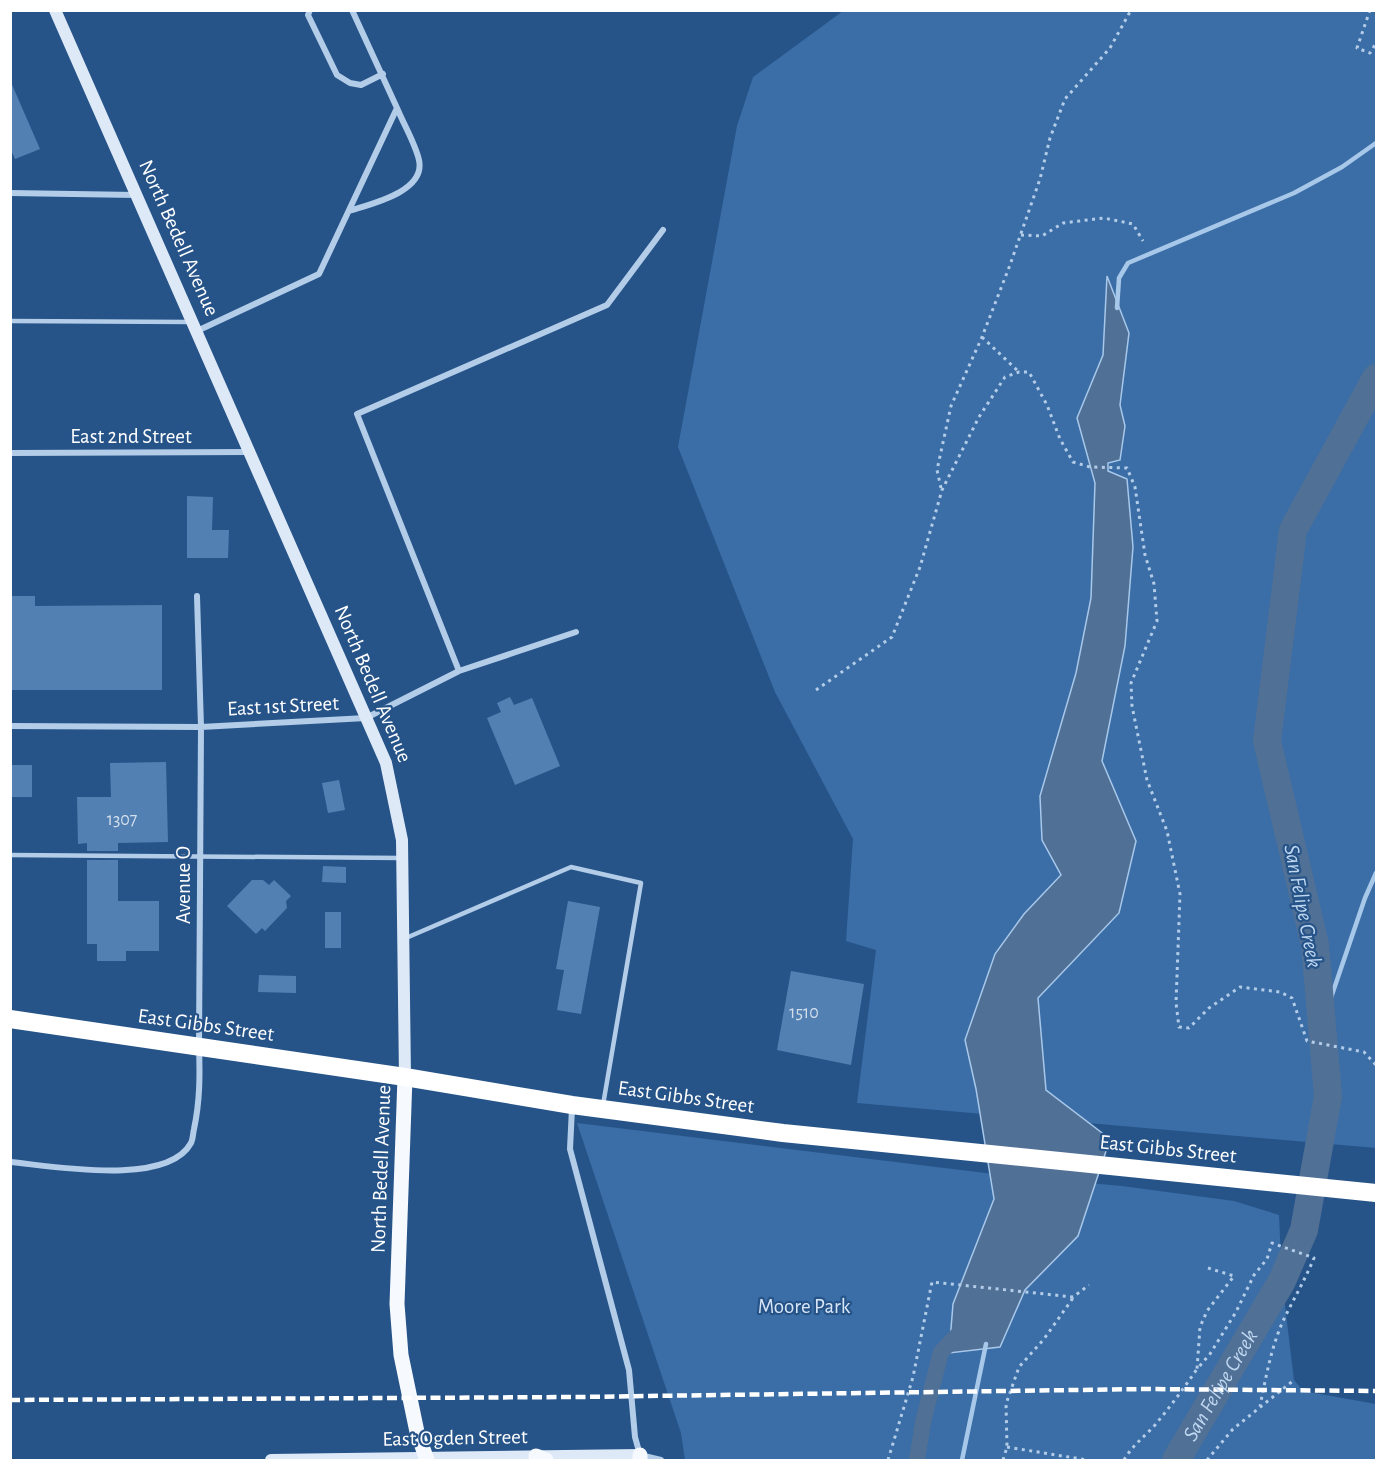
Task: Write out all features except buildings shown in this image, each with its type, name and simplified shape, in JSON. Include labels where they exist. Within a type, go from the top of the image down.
[{"type":"highway","name":"East Gibbs Street","points":[[10,1019],[405,1077],[572,1105],[783,1133],[1368,1192]]},
{"type":"main road","name":"North Bedell Avenue","points":[[55,10],[386,763],[402,840],[405,1077],[397,1304],[401,1355],[417,1432],[427,1461]]},
{"type":"main road","name":"East Ogden Street","points":[[271,1461],[640,1458]]},
{"type":"street","points":[[310,10],[308,15],[338,75],[350,83],[361,85],[382,74]]},
{"type":"street","points":[[349,211],[402,192],[416,179],[420,162],[352,10]]},
{"type":"street","points":[[195,327],[320,274],[397,108]]},
{"type":"street","points":[[10,193],[137,195]]},
{"type":"street","points":[[459,671],[357,414],[607,305],[663,230]]},
{"type":"street","name":"East 2nd Street","points":[[10,453],[251,452]]},
{"type":"street","name":"Avenue O","points":[[10,1162],[100,1170],[135,1170],[170,1163],[191,1143],[200,1093],[201,727],[197,596]]},
{"type":"street","name":"East 1st Street","points":[[10,726],[201,727],[366,718],[459,671],[576,632]]},
{"type":"street","points":[[572,1105],[570,1149],[628,1370],[635,1437],[640,1458],[661,1461]]},
{"type":"lane","points":[[10,321],[195,327]]},
{"type":"lane","points":[[10,855],[402,858]]},
{"type":"lane","points":[[403,939],[571,867],[641,883],[603,1109]]},
{"type":"path","points":[[942,490],[937,470],[951,406],[982,337],[1020,235],[1040,179],[1050,138],[1065,99],[1110,48],[1131,10]]},
{"type":"path","points":[[1370,10],[1357,48],[1370,53],[1377,43]]},
{"type":"path","points":[[1020,235],[1042,236],[1063,223],[1104,218],[1133,224],[1143,241]]},
{"type":"path","points":[[982,337],[1019,372]]},
{"type":"path","points":[[816,690],[892,637],[920,567],[942,490],[979,417],[1005,377],[1019,372],[1029,372],[1073,462],[1089,467],[1127,468],[1135,487],[1144,545],[1154,584],[1157,621],[1131,683],[1132,706],[1147,780],[1167,831],[1180,894],[1176,1003],[1179,1027],[1189,1028],[1209,1008],[1240,987],[1280,992],[1292,998],[1307,1041],[1364,1052],[1377,1065]]},
{"type":"path","points":[[1124,1461],[1130,1450],[1153,1427],[1210,1354],[1236,1312],[1254,1275],[1267,1259],[1272,1243],[1314,1258],[1283,1321],[1270,1358],[1260,1406]]},
{"type":"path","points":[[1197,1369],[1200,1327],[1207,1311],[1234,1276],[1208,1268]]},
{"type":"path","points":[[888,1461],[913,1377],[932,1282],[1073,1297]]},
{"type":"path","points":[[1003,1461],[1007,1447],[1006,1404],[1019,1366],[1044,1339],[1073,1297],[1089,1285]]},
{"type":"path","points":[[1207,1461],[1233,1428],[1294,1380]]},
{"type":"path","points":[[1007,1447],[1087,1461]]},
{"type":"green space","points":[[843,11],[1376,11],[1376,1148],[857,1103],[876,950],[846,941],[853,839],[775,692],[678,447],[737,126],[753,77]]},
{"type":"green space","name":"Moore Park","points":[[577,1123],[1010,1176],[1122,1186],[1234,1201],[1279,1215],[1282,1281],[1294,1380],[1303,1391],[1376,1404],[1376,1460],[685,1460],[681,1433]]},
{"type":"shaded area","points":[[1107,276],[1129,333],[1120,405],[1125,426],[1120,460],[1108,463],[1108,471],[1127,479],[1133,547],[1125,646],[1102,761],[1136,841],[1119,913],[1038,998],[1046,1090],[1110,1139],[1078,1236],[1025,1290],[1000,1347],[949,1353],[953,1304],[994,1199],[976,1089],[965,1040],[995,954],[1024,914],[1061,875],[1042,840],[1040,796],[1076,673],[1091,598],[1095,483],[1077,418],[1103,355]]},
{"type":"waterway","points":[[1117,308],[1119,278],[1128,263],[1294,193],[1342,167],[1376,143]]},
{"type":"waterway","name":"San Felipe Creek","points":[[1176,1460],[1282,1281],[1304,1230],[1328,1096],[1315,945],[1267,741],[1293,530],[1376,378]]},
{"type":"waterway","points":[[1322,1024],[1365,898],[1376,873]]},
{"type":"waterway","points":[[917,1460],[923,1422],[941,1352],[965,1327]]},
{"type":"waterway","points":[[962,1460],[986,1344]]},
{"type":"railway","points":[[10,1400],[578,1397],[1146,1389],[1376,1391]]}]
